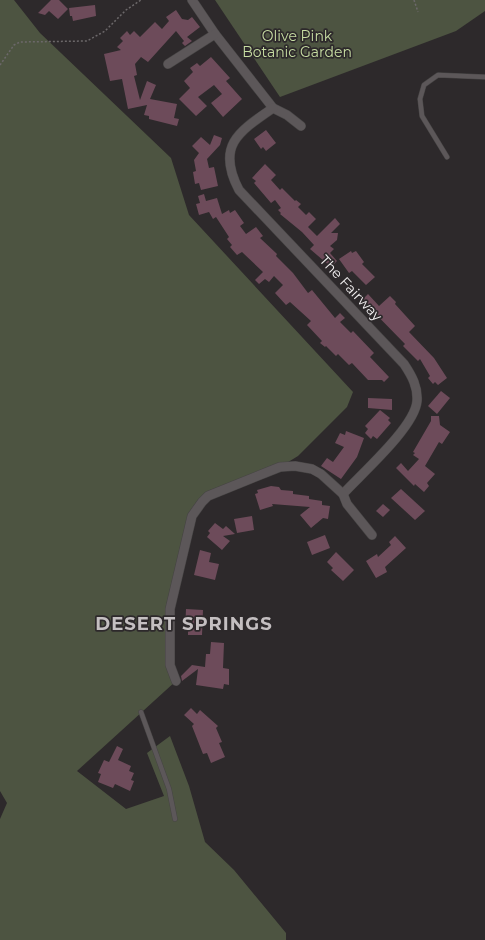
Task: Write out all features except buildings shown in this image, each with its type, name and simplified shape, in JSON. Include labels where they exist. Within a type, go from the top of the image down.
[{"type":"street","points":[[192,0],[215,34],[273,108],[287,115],[301,126]]},
{"type":"street","points":[[168,64],[215,34]]},
{"type":"street","name":"The Fairway","points":[[273,108],[244,128],[238,135],[230,156],[230,167],[233,178],[240,190],[404,364],[412,376],[416,390],[417,402],[413,415],[403,430],[343,494]]},
{"type":"street","points":[[176,681],[170,665],[170,610],[192,516],[202,502],[214,493],[280,467],[295,466],[312,469],[321,474],[343,494],[347,504],[372,535]]},
{"type":"lane","points":[[447,158],[422,116],[420,99],[424,85],[438,75],[485,77]]},
{"type":"lane","points":[[140,712],[169,789],[175,819]]},
{"type":"path","points":[[0,65],[14,46],[20,42],[87,41],[105,31],[126,10],[141,0]]},
{"type":"path","points":[[414,0],[418,12]]},
{"type":"green space","points":[[0,0],[14,0],[40,33],[171,158],[189,215],[353,392],[347,407],[298,456],[280,467],[214,493],[198,506],[170,624],[176,681],[77,771],[126,809],[164,796],[147,753],[170,736],[189,786],[205,842],[234,870],[286,933],[286,940],[0,940],[0,819],[7,803],[0,791]]},
{"type":"green space","name":"Olive Pink Botanic Garden","points":[[215,0],[485,0],[485,11],[456,31],[280,97]]},
{"type":"district","name":"DESERT SPRINGS","points":[[184,624]]}]
